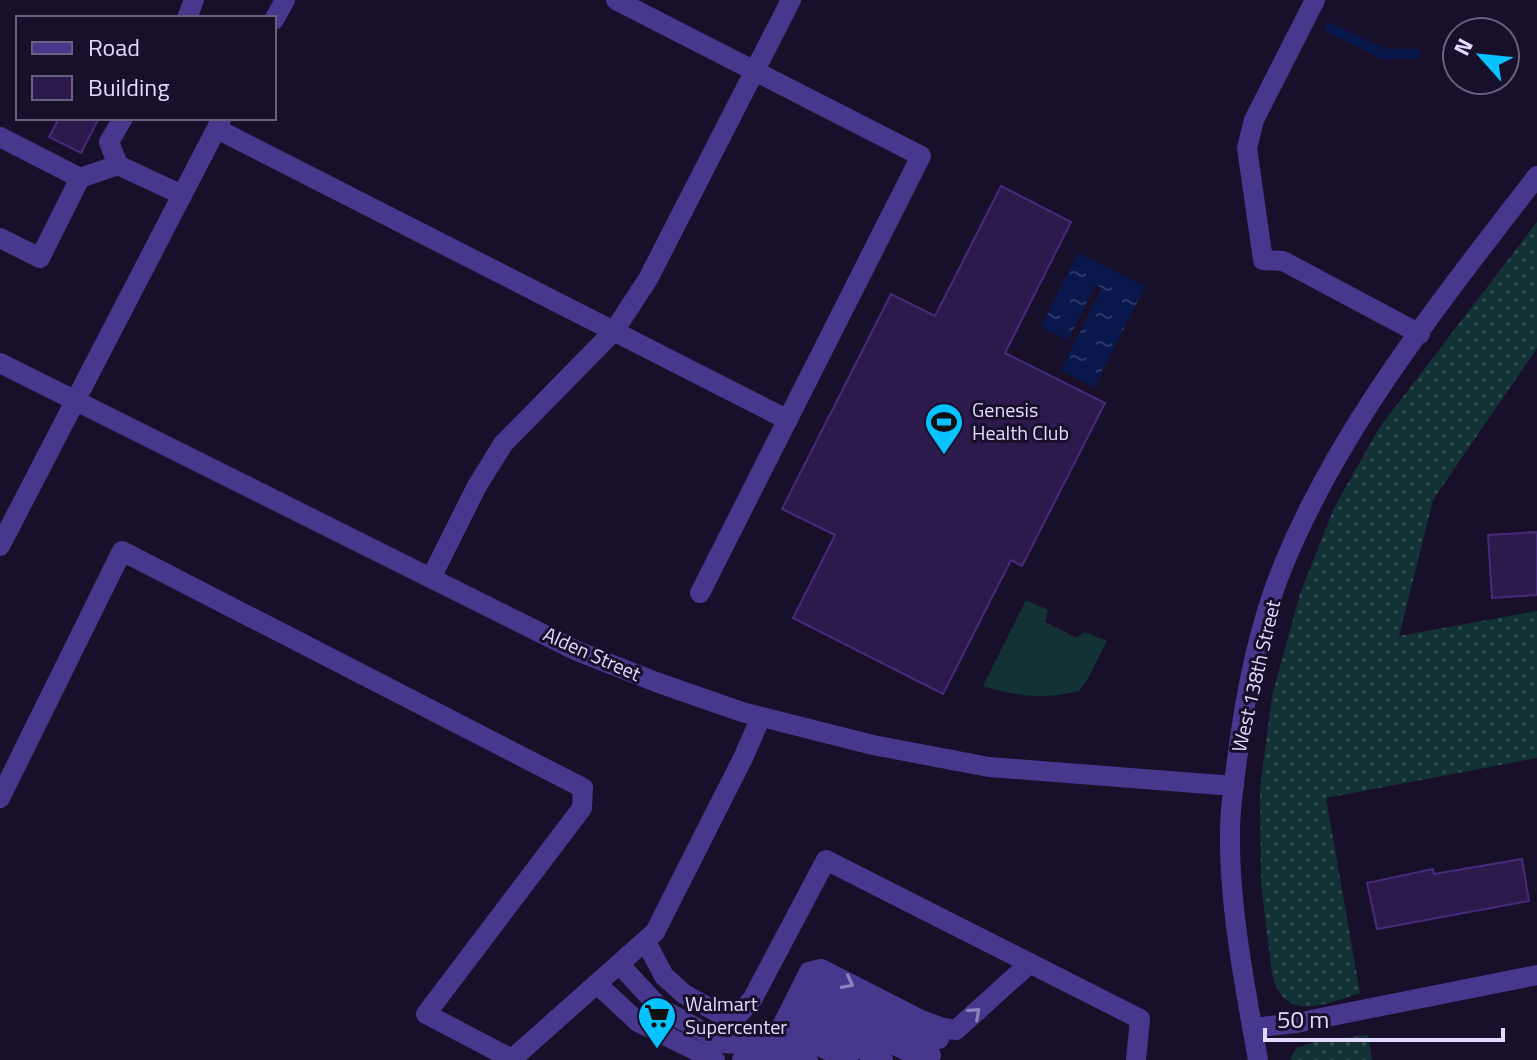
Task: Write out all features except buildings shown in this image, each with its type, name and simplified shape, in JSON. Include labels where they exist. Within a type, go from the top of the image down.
[{"type":"street","points":[[616,0],[921,156],[700,593]]},
{"type":"street","points":[[431,578],[477,486],[503,444],[614,331],[648,279],[791,0]]},
{"type":"street","points":[[1315,0],[1254,120],[1247,148],[1263,260],[1283,261],[1420,334]]},
{"type":"street","points":[[122,120],[109,142],[118,165],[182,195]]},
{"type":"street","points":[[0,546],[219,124],[788,420]]},
{"type":"street","points":[[0,137],[80,178]]},
{"type":"street","points":[[0,238],[40,258],[80,178],[118,165]]},
{"type":"street","name":"West 138th Street","points":[[1258,1060],[1231,881],[1229,830],[1242,719],[1261,635],[1283,567],[1313,501],[1339,455],[1457,280],[1537,176]]},
{"type":"street","name":"Alden Street","points":[[0,363],[577,651],[656,682],[761,717],[873,745],[989,767],[1234,786]]},
{"type":"street","points":[[0,798],[122,551],[549,768],[583,788],[582,808],[426,1014],[512,1060],[655,932],[761,717]]},
{"type":"street","points":[[646,942],[664,976],[684,994],[724,1016],[740,1013],[753,998],[826,860],[1140,1019],[1136,1060]]},
{"type":"street","points":[[798,994],[803,1000],[915,1055],[936,1046],[956,1030],[1030,963]]},
{"type":"street","points":[[619,964],[660,1008],[724,1043],[750,1045],[796,1016],[883,1060]]},
{"type":"street","points":[[781,1028],[809,972],[821,969],[919,1019],[936,1046]]},
{"type":"street","points":[[1253,1028],[1296,1023],[1537,975]]},
{"type":"street","points":[[597,984],[638,1022],[715,1060]]},
{"type":"street","points":[[781,1028],[848,1060]]},
{"type":"street","points":[[742,1060],[780,1050],[808,1060]]},
{"type":"green space","points":[[1537,222],[1537,348],[1433,500],[1399,636],[1537,611],[1537,758],[1326,798],[1360,993],[1320,1005],[1296,1005],[1286,1000],[1278,990],[1272,974],[1261,884],[1260,789],[1272,696],[1300,594],[1334,508],[1379,428]]},
{"type":"green space","points":[[1026,600],[1048,610],[1045,622],[1077,638],[1085,632],[1107,641],[1079,691],[1030,696],[983,686]]},
{"type":"green space","points":[[1368,1035],[1372,1060],[1290,1060],[1296,1048],[1317,1041]]},
{"type":"water","points":[[1078,253],[1145,287],[1094,387],[1061,370],[1102,288],[1096,285],[1068,340],[1041,327]]},
{"type":"waterway","points":[[1330,28],[1383,54],[1416,54]]},
{"type":"place","name":"Genesis Health Club","points":[[944,456]]},
{"type":"place","name":"Walmart Supercenter","points":[[657,1050]]}]
